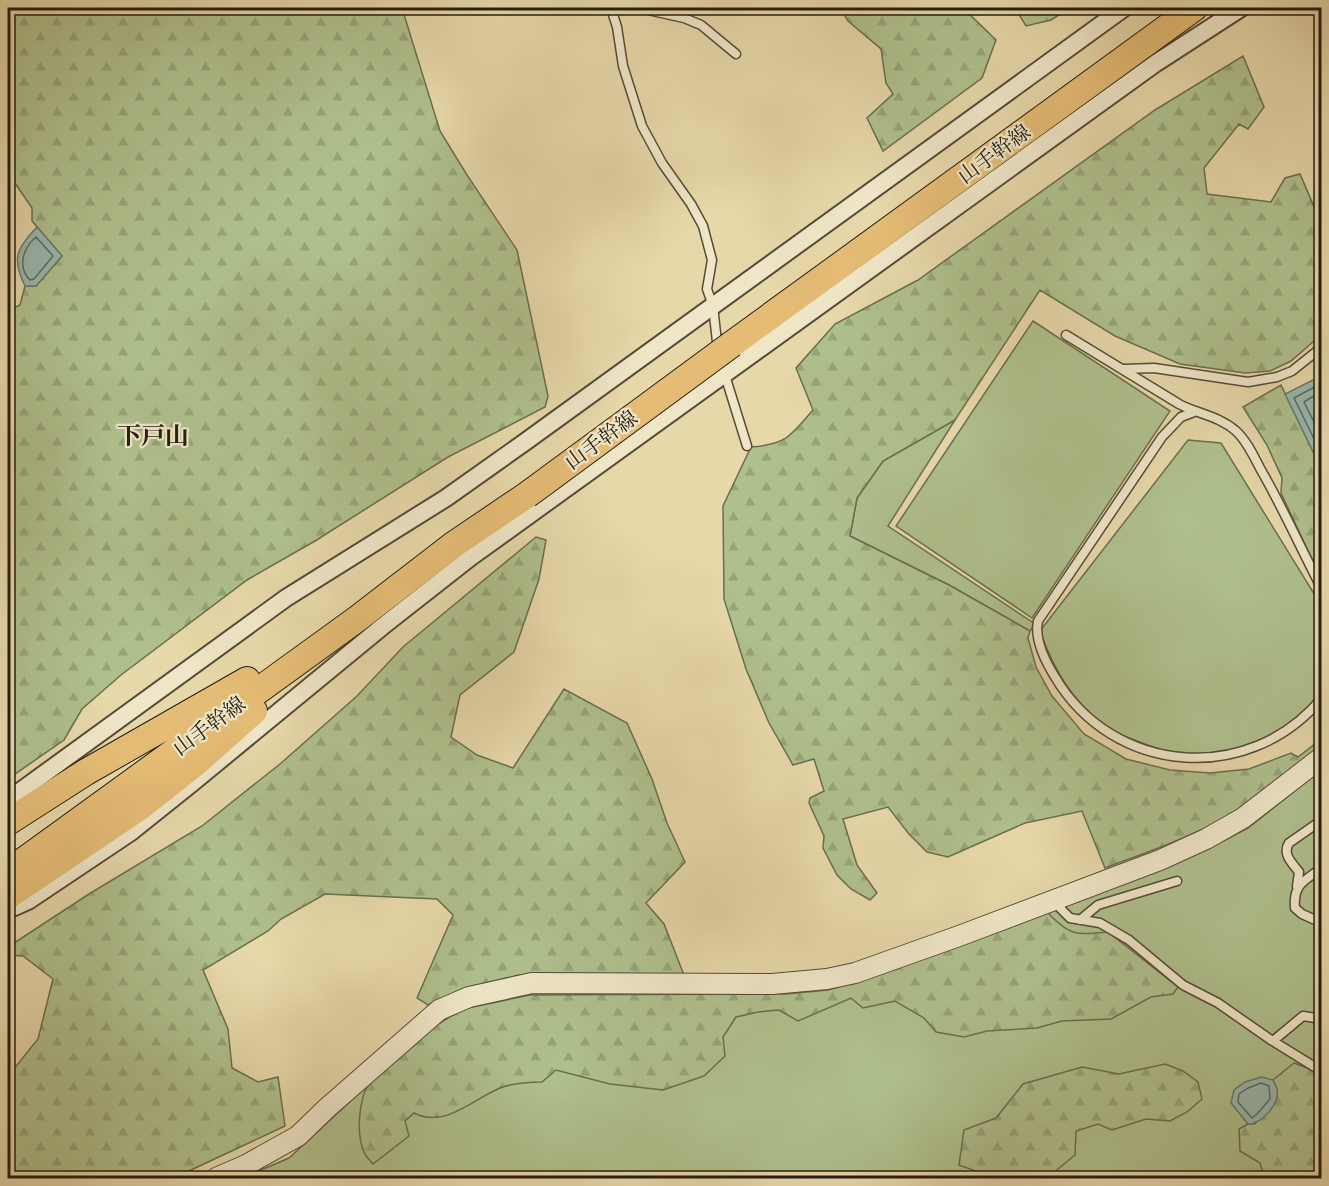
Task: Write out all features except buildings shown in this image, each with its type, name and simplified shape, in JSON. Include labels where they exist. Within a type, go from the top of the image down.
[{"type":"main road","points":[[1126,58],[1185,8]]},
{"type":"main road","name":"山手幹線","points":[[8,872],[357,619],[453,545],[527,495],[1194,8]]},
{"type":"main road","points":[[8,822],[86,772],[236,688],[453,545]]},
{"type":"main road","points":[[8,896],[111,829],[172,783],[357,619]]},
{"type":"street","points":[[8,800],[286,598],[446,498],[1124,8]]},
{"type":"street","points":[[8,910],[28,901],[131,831],[427,590],[1156,63],[1241,8]]},
{"type":"street","points":[[216,1179],[298,1136],[439,1010],[469,997],[532,983],[772,984],[827,979],[855,973],[1160,860],[1206,839],[1243,818],[1322,757]]},
{"type":"lane","points":[[611,8],[617,27],[623,66],[642,126],[662,163],[691,204],[703,226],[711,260],[707,289],[713,306],[716,343],[747,446]]},
{"type":"lane","points":[[639,8],[684,18],[700,25],[736,54]]},
{"type":"lane","points":[[1066,334],[1194,412],[1206,414],[1237,432],[1248,445],[1322,589]]},
{"type":"lane","points":[[1124,369],[1154,368],[1248,382],[1277,377],[1292,371],[1322,347]]},
{"type":"lane","points":[[1194,412],[1181,417],[1162,437],[1038,621],[1036,631],[1044,656],[1064,692],[1087,717],[1104,730],[1140,749],[1182,758],[1225,756],[1264,743],[1292,727],[1322,698]]},
{"type":"lane","points":[[1322,820],[1286,847],[1286,855],[1299,872],[1294,898],[1295,908],[1302,914],[1322,923]]},
{"type":"lane","points":[[1297,886],[1322,868]]},
{"type":"lane","points":[[1080,920],[1098,905],[1177,881]]},
{"type":"lane","points":[[1053,900],[1070,918],[1100,923],[1129,940],[1183,986],[1218,1003],[1273,1041],[1320,1068]]},
{"type":"lane","points":[[1273,1041],[1303,1016],[1322,1019]]},
{"type":"green space","points":[[8,8],[402,8],[440,131],[517,250],[548,396],[545,407],[448,457],[315,541],[247,580],[121,675],[82,709],[64,740],[8,779],[8,311],[20,305],[25,286],[36,286],[62,256],[32,221],[32,208],[8,173]]},
{"type":"green space","points":[[840,8],[963,8],[996,40],[982,78],[883,151],[867,118],[893,94],[886,83],[881,49],[848,21]]},
{"type":"green space","points":[[1015,8],[1070,8],[1051,20],[1026,26]]},
{"type":"green space","points":[[1243,56],[1264,107],[1248,129],[1239,124],[1204,168],[1207,194],[1271,202],[1285,178],[1300,174],[1321,223],[1321,335],[1291,361],[1270,371],[1245,373],[1180,364],[1115,336],[1040,290],[955,420],[883,461],[857,498],[850,536],[949,585],[1030,631],[1028,638],[1036,667],[1052,696],[1084,734],[1126,759],[1170,770],[1210,773],[1249,769],[1291,753],[1298,757],[1316,743],[1321,725],[1321,746],[1270,787],[1230,815],[1175,841],[1105,868],[1082,811],[1025,823],[948,857],[927,852],[909,834],[888,807],[843,819],[857,865],[877,893],[870,900],[851,889],[837,875],[823,848],[824,836],[809,803],[810,798],[824,791],[814,759],[793,765],[769,723],[746,669],[724,599],[723,506],[751,447],[772,444],[786,438],[813,410],[796,368],[835,324],[918,280],[1155,110]]},
{"type":"green space","points":[[1033,321],[1170,411],[1032,618],[896,526]]},
{"type":"green space","points":[[1281,385],[1321,468],[1321,579],[1281,493],[1282,478],[1267,445],[1243,407]]},
{"type":"green space","points":[[955,420],[888,526],[1035,624],[1030,631],[949,585],[850,536],[857,498],[883,461]]},
{"type":"green space","points":[[1188,440],[1221,443],[1321,605],[1321,692],[1310,706],[1282,729],[1248,746],[1212,754],[1194,755],[1155,748],[1107,728],[1084,708],[1066,685],[1040,631]]},
{"type":"green space","points":[[536,537],[546,540],[539,579],[514,652],[460,695],[451,737],[477,755],[513,768],[564,689],[627,723],[685,862],[646,903],[664,924],[684,975],[519,975],[463,989],[428,1005],[417,998],[453,915],[437,899],[325,894],[281,919],[268,931],[203,970],[228,1029],[232,1068],[258,1082],[278,1077],[285,1126],[174,1178],[8,1178],[8,1072],[13,1070],[38,1039],[53,979],[23,956],[8,955],[8,947],[89,894],[202,826],[280,764],[357,696],[403,647]]},
{"type":"green space","points":[[1321,770],[1321,1178],[242,1178],[289,1158],[425,1032],[530,995],[786,994],[828,990],[967,942],[1208,849],[1248,828]]},
{"type":"green space","points":[[1047,912],[1062,926],[1074,932],[1088,934],[1108,932],[1178,987],[1173,994],[1151,997],[1111,1019],[1062,1021],[1037,1028],[987,1031],[964,1037],[936,1032],[924,1018],[895,1001],[863,1008],[851,998],[798,1021],[779,1010],[758,1012],[736,1017],[723,1037],[725,1056],[704,1076],[663,1090],[610,1084],[556,1070],[542,1082],[521,1083],[500,1088],[448,1115],[425,1117],[414,1113],[405,1121],[409,1136],[373,1164],[364,1152],[360,1137],[360,1119],[367,1086],[425,1032],[463,1009],[530,995],[786,994],[828,990]]},
{"type":"green space","points":[[1294,1063],[1313,1070],[1321,1081],[1321,1178],[1270,1178],[1262,1170],[1260,1163],[1240,1151],[1239,1129],[1248,1124],[1255,1124],[1277,1089],[1273,1080]]},
{"type":"green space","points":[[1165,1064],[1183,1071],[1198,1082],[1202,1099],[1187,1112],[1170,1121],[1146,1119],[1112,1130],[1098,1124],[1076,1131],[1075,1155],[1047,1178],[995,1178],[959,1165],[964,1130],[996,1118],[1023,1084],[1082,1067],[1119,1074]]},
{"type":"water","points":[[37,227],[62,256],[36,286],[25,286],[18,268],[18,254]]},
{"type":"water","points":[[1321,376],[1322,468],[1285,394]]},
{"type":"water","points":[[1262,1077],[1273,1080],[1277,1089],[1276,1101],[1264,1117],[1248,1124],[1231,1103],[1234,1090],[1245,1082]]},
{"type":"district","name":"下戸山","points":[[153,436]]}]
